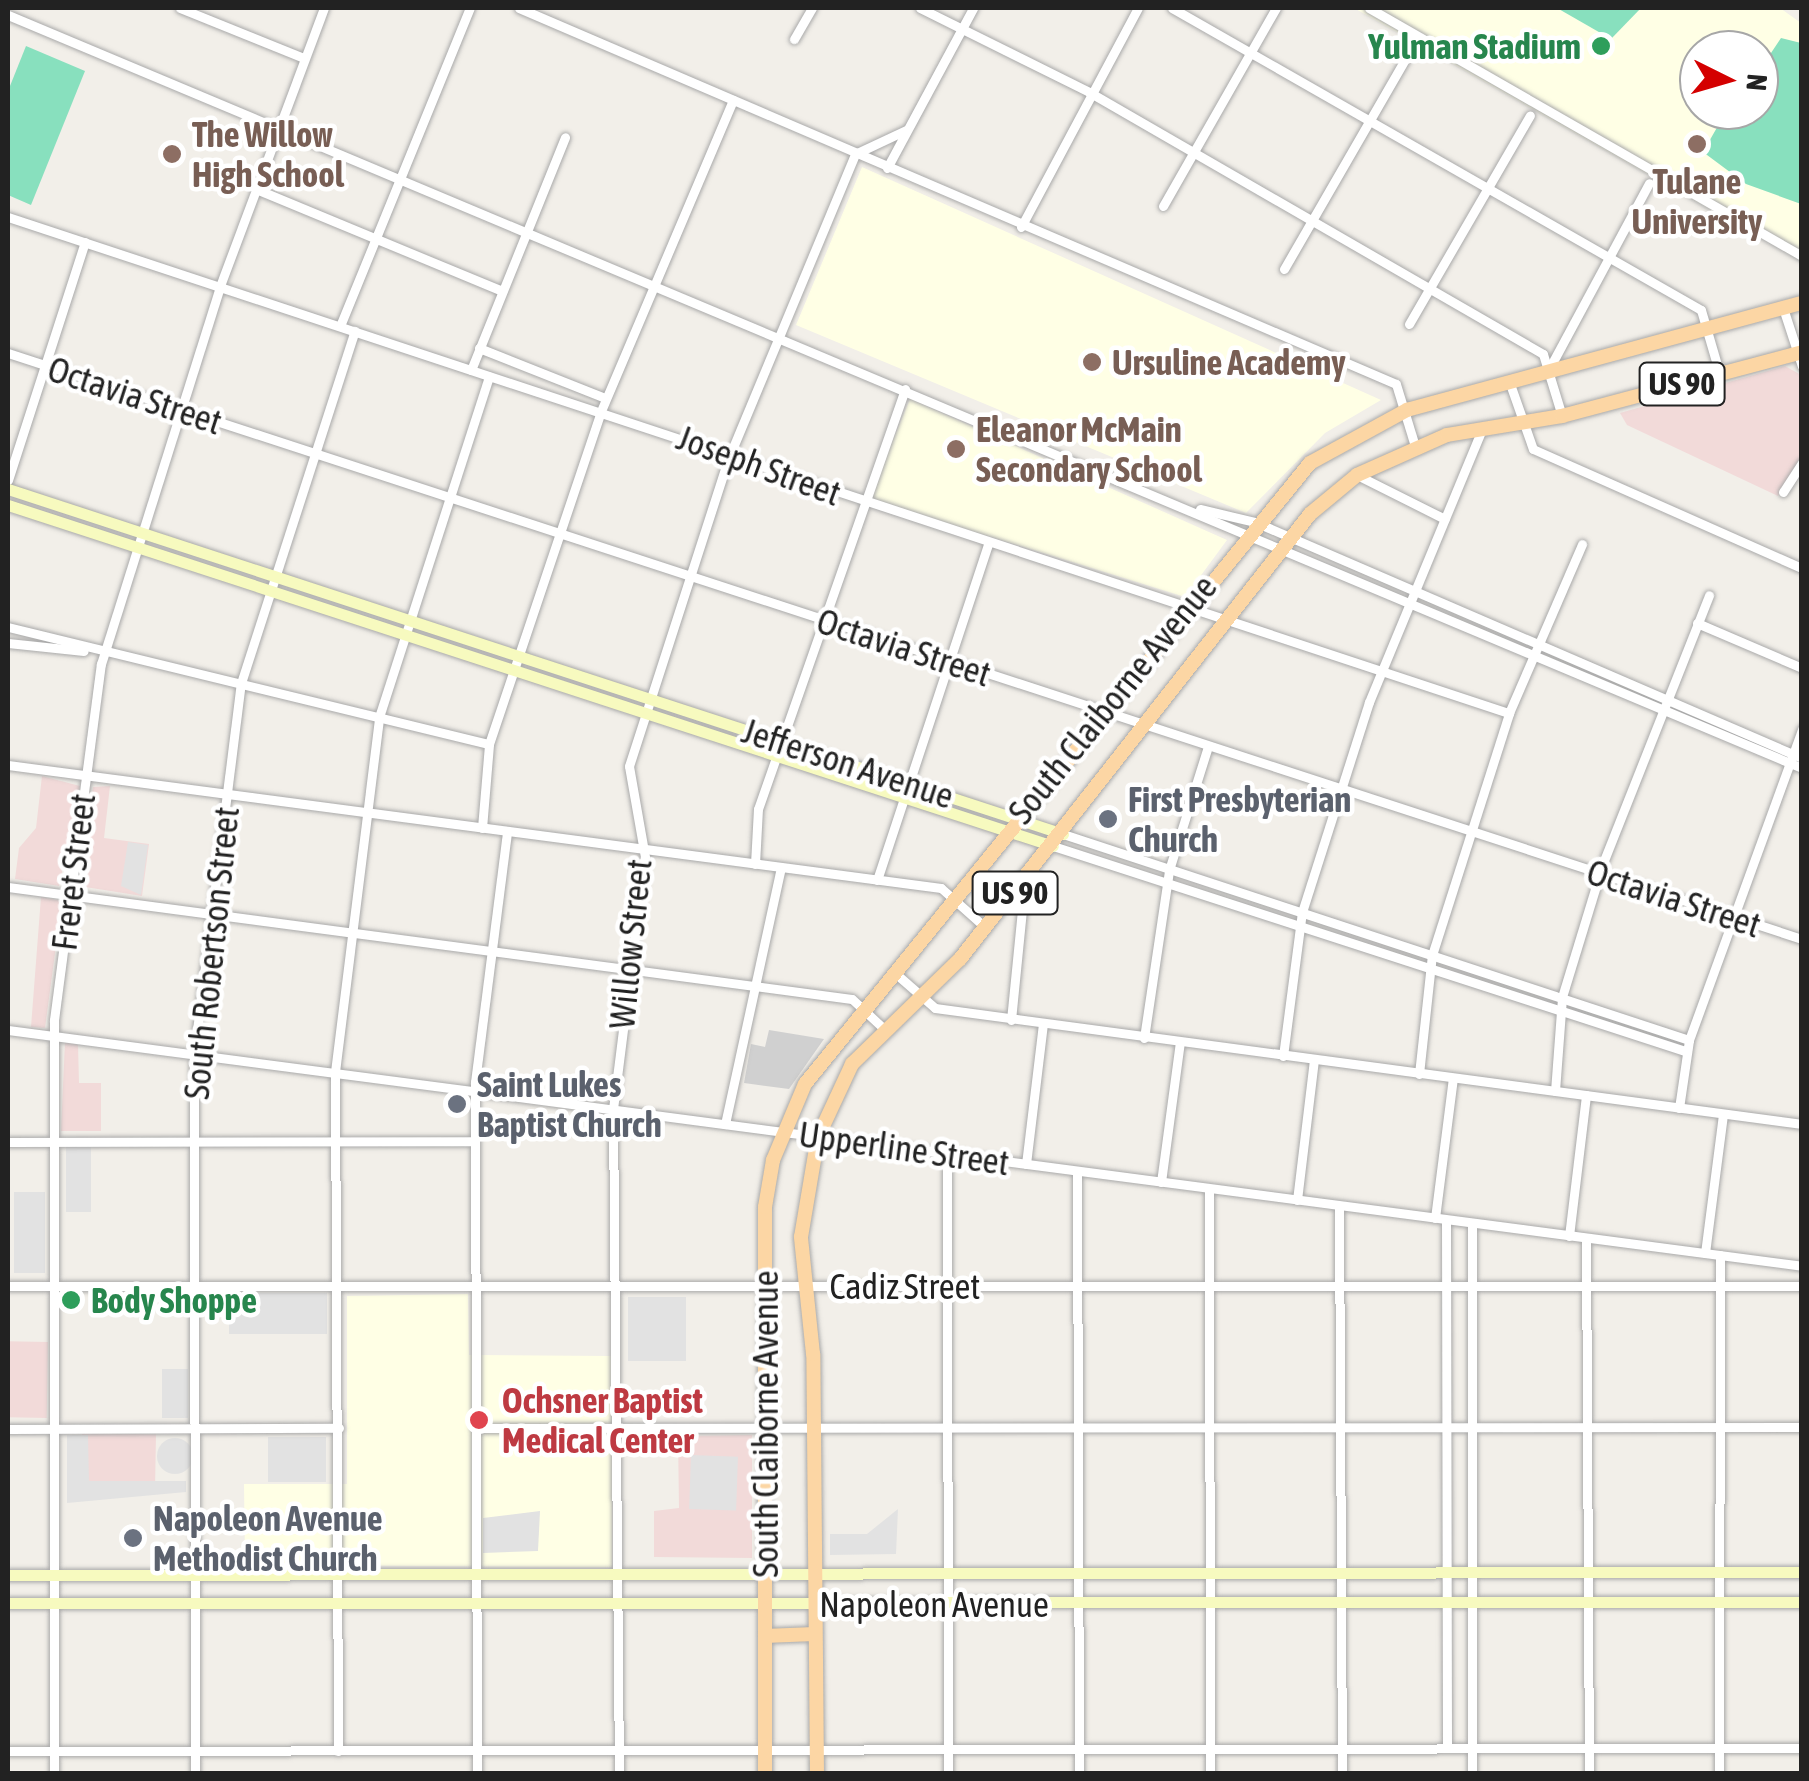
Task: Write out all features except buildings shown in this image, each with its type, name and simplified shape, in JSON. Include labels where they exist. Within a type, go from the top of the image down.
[{"type":"main road","name":"South Claiborne Avenue","points":[[765,1774],[765,1207],[782,1132],[804,1084],[1241,537],[1336,443],[1407,410],[1802,303]]},
{"type":"main road","name":"South Claiborne Avenue","points":[[817,1774],[814,1428],[804,1195],[818,1137],[852,1064],[882,1027],[986,928],[1232,622],[1292,538],[1357,475],[1414,446],[1482,429],[1562,416],[1799,357]]},
{"type":"main road","name":"Jefferson Avenue","points":[[8,489],[409,620],[775,755],[1007,832],[1058,840]]},
{"type":"main road","name":"Jefferson Avenue","points":[[8,505],[405,634],[516,662]]},
{"type":"main road","name":"Jefferson Avenue","points":[[645,705],[779,741],[1018,818],[1058,840]]},
{"type":"main road","name":"Napoleon Avenue","points":[[8,1575],[1802,1572]]},
{"type":"main road","name":"Napoleon Avenue","points":[[8,1603],[1802,1602]]},
{"type":"main road","points":[[765,1636],[814,1634]]},
{"type":"street","points":[[180,8],[304,58]]},
{"type":"street","name":"Freret Street","points":[[54,1774],[53,1036],[103,652],[220,286],[324,8]]},
{"type":"street","points":[[340,326],[470,8]]},
{"type":"street","points":[[520,8],[1021,228],[1396,384],[1407,410],[1414,446]]},
{"type":"street","points":[[794,38],[812,8]]},
{"type":"street","points":[[920,8],[1089,92],[1542,354],[1550,369],[1562,416]]},
{"type":"street","points":[[887,168],[973,8]]},
{"type":"street","points":[[1021,228],[1089,92],[1138,8]]},
{"type":"street","points":[[1172,8],[1702,310],[1720,374]]},
{"type":"street","points":[[1163,206],[1276,8]]},
{"type":"street","points":[[1369,8],[1802,256]]},
{"type":"street","points":[[8,15],[1186,505],[1241,537],[1281,554],[1537,653],[1787,757],[1802,768]]},
{"type":"street","points":[[1284,269],[1412,47]]},
{"type":"street","points":[[482,828],[490,744],[601,410],[733,100]]},
{"type":"street","points":[[1409,324],[1530,115]]},
{"type":"street","points":[[855,154],[906,130]]},
{"type":"street","points":[[471,370],[564,138]]},
{"type":"street","name":"Willow Street","points":[[619,1774],[619,1426],[612,1109],[642,848],[628,787],[645,705],[730,456],[855,154]]},
{"type":"street","points":[[1550,369],[1649,183]]},
{"type":"street","points":[[256,189],[500,290]]},
{"type":"street","name":"Joseph Street","points":[[8,217],[601,410],[988,544],[1509,713]]},
{"type":"street","points":[[8,480],[85,242]]},
{"type":"street","points":[[1783,308],[1799,357]]},
{"type":"street","name":"South Robertson Street","points":[[196,1774],[194,1054],[241,683],[355,331]]},
{"type":"street","points":[[478,348],[606,398]]},
{"type":"street","name":"Octavia Street","points":[[8,353],[1802,940]]},
{"type":"street","points":[[338,1751],[335,1072],[378,717],[489,376]]},
{"type":"street","points":[[1509,381],[1520,424],[1533,449],[1802,568]]},
{"type":"street","points":[[755,864],[755,820],[779,741],[860,501],[905,388]]},
{"type":"street","points":[[1283,1056],[1302,912],[1382,670],[1482,429]]},
{"type":"street","points":[[1783,492],[1802,464]]},
{"type":"street","points":[[1357,475],[1445,519]]},
{"type":"street","points":[[1186,505],[1255,522],[1537,653]]},
{"type":"street","points":[[878,880],[988,544]]},
{"type":"street","points":[[1419,1074],[1432,954],[1509,713],[1582,544]]},
{"type":"street","points":[[1555,1091],[1565,1011],[1562,997],[1601,873],[1663,706],[1710,596]]},
{"type":"street","points":[[1698,623],[1802,668]]},
{"type":"street","points":[[8,627],[490,744]]},
{"type":"street","points":[[8,642],[103,652]]},
{"type":"street","points":[[1679,1108],[1687,1045],[1787,757],[1802,729]]},
{"type":"street","points":[[1144,1038],[1169,870],[1208,746]]},
{"type":"street","points":[[1787,757],[1802,758]]},
{"type":"street","points":[[8,766],[941,888],[986,928]]},
{"type":"street","points":[[477,1774],[476,1091],[507,831]]},
{"type":"street","name":"Jefferson Avenue","points":[[1058,840],[1169,870],[1432,954],[1562,997],[1687,1045]]},
{"type":"street","name":"Jefferson Avenue","points":[[1058,840],[1167,882],[1431,969],[1687,1045]]},
{"type":"street","points":[[725,1124],[781,868]]},
{"type":"street","points":[[1011,1020],[1026,880]]},
{"type":"street","points":[[8,887],[758,986],[864,1007],[882,1027]]},
{"type":"street","points":[[893,971],[934,1008],[1802,1124]]},
{"type":"street","points":[[1026,1164],[1043,1024]]},
{"type":"street","name":"Upperline Street","points":[[8,1030],[1802,1266]]},
{"type":"street","points":[[1161,1182],[1180,1042]]},
{"type":"street","points":[[1297,1200],[1314,1060]]},
{"type":"street","points":[[1447,1748],[1446,1426],[1440,1219],[1453,1078]]},
{"type":"street","points":[[1569,1236],[1586,1095]]},
{"type":"street","points":[[1705,1253],[1723,1114]]},
{"type":"street","points":[[8,1142],[475,1141]]},
{"type":"street","points":[[947,1154],[948,1774]]},
{"type":"street","points":[[1077,1171],[1080,1774]]},
{"type":"street","points":[[1209,1188],[1210,1774]]},
{"type":"street","points":[[1339,1206],[1342,1774]]},
{"type":"street","points":[[1472,1223],[1472,1774]]},
{"type":"street","points":[[1586,1238],[1589,1774]]},
{"type":"street","points":[[1718,1774],[1720,1255]]},
{"type":"street","name":"Cadiz Street","points":[[8,1286],[1802,1286]]},
{"type":"street","points":[[474,1428],[1802,1427]]},
{"type":"street","points":[[8,1429],[339,1428]]},
{"type":"street","points":[[1446,1548],[1470,1548]]},
{"type":"street","points":[[8,1752],[1802,1748]]},
{"type":"shaded area","name":"Tulane University","points":[[1354,8],[1780,8],[1801,23],[1801,261]]},
{"type":"shaded area","name":"Ursuline Academy","points":[[862,167],[1381,400],[1325,433],[1246,513],[796,325]]},
{"type":"shaded area","points":[[1785,366],[1801,375],[1801,456],[1778,496],[1627,425],[1620,413]]},
{"type":"shaded area","name":"Eleanor McMain Secondary School","points":[[910,399],[1227,540],[1185,597],[869,499]]},
{"type":"shaded area","points":[[42,776],[80,786],[59,886],[15,879],[19,848],[36,828]]},
{"type":"shaded area","points":[[110,786],[104,838],[149,844],[142,896],[79,886],[93,787]]},
{"type":"shaded area","points":[[128,842],[148,845],[141,895],[121,886]]},
{"type":"shaded area","points":[[41,897],[62,901],[45,1028],[31,1027]]},
{"type":"shaded area","points":[[769,1030],[824,1039],[789,1089],[744,1083],[751,1044],[765,1047]]},
{"type":"shaded area","points":[[65,1042],[78,1045],[79,1083],[101,1083],[101,1131],[61,1131]]},
{"type":"shaded area","points":[[66,1147],[91,1147],[91,1212],[66,1212]]},
{"type":"shaded area","points":[[14,1192],[45,1192],[45,1273],[14,1273]]},
{"type":"shaded area","points":[[229,1293],[327,1293],[327,1334],[229,1334]]},
{"type":"shaded area","name":"Ochsner Baptist Medical Center","points":[[468,1294],[469,1355],[612,1356],[612,1567],[245,1565],[244,1484],[347,1484],[347,1296]]},
{"type":"shaded area","points":[[628,1297],[686,1297],[686,1361],[628,1361]]},
{"type":"shaded area","points":[[8,1341],[48,1342],[47,1418],[8,1417]]},
{"type":"shaded area","points":[[162,1369],[188,1369],[188,1418],[162,1418]]},
{"type":"shaded area","points":[[82,1433],[156,1434],[155,1487],[81,1486]]},
{"type":"shaded area","points":[[67,1435],[88,1435],[89,1481],[186,1481],[186,1492],[67,1503]]},
{"type":"shaded area","points":[[752,1435],[752,1558],[654,1557],[654,1511],[679,1508],[678,1436]]},
{"type":"shaded area","points":[[268,1437],[326,1437],[326,1482],[268,1482]]},
{"type":"shaded area","points":[[175,1438],[188,1443],[193,1456],[188,1469],[175,1474],[162,1469],[157,1456],[162,1443]]},
{"type":"shaded area","points":[[691,1455],[738,1457],[736,1511],[689,1509]]},
{"type":"shaded area","points":[[898,1509],[896,1554],[830,1555],[830,1534],[867,1534]]},
{"type":"shaded area","points":[[540,1511],[538,1551],[483,1553],[483,1518]]},
{"type":"green space","points":[[1557,8],[1641,8],[1611,39]]},
{"type":"green space","points":[[1781,38],[1801,43],[1801,204],[1746,184],[1703,152],[1716,130],[1779,130]]},
{"type":"green space","points":[[26,46],[85,71],[31,205],[8,195],[8,91]]},
{"type":"place","name":"Yulman Stadium","points":[[1601,46]]},
{"type":"place","name":"Tulane University","points":[[1697,144]]},
{"type":"place","name":"The Willow High School","points":[[172,154]]},
{"type":"place","name":"Ursuline Academy","points":[[1092,362]]},
{"type":"place","name":"Eleanor McMain Secondary School","points":[[956,449]]},
{"type":"place","name":"First Presbyterian Church","points":[[1108,819]]},
{"type":"place","name":"Saint Lukes Baptist Church","points":[[457,1104]]},
{"type":"place","name":"Body Shoppe","points":[[71,1300]]},
{"type":"place","name":"Ochsner Baptist Medical Center","points":[[479,1420]]},
{"type":"place","name":"Napoleon Avenue Methodist Church","points":[[133,1538]]}]
